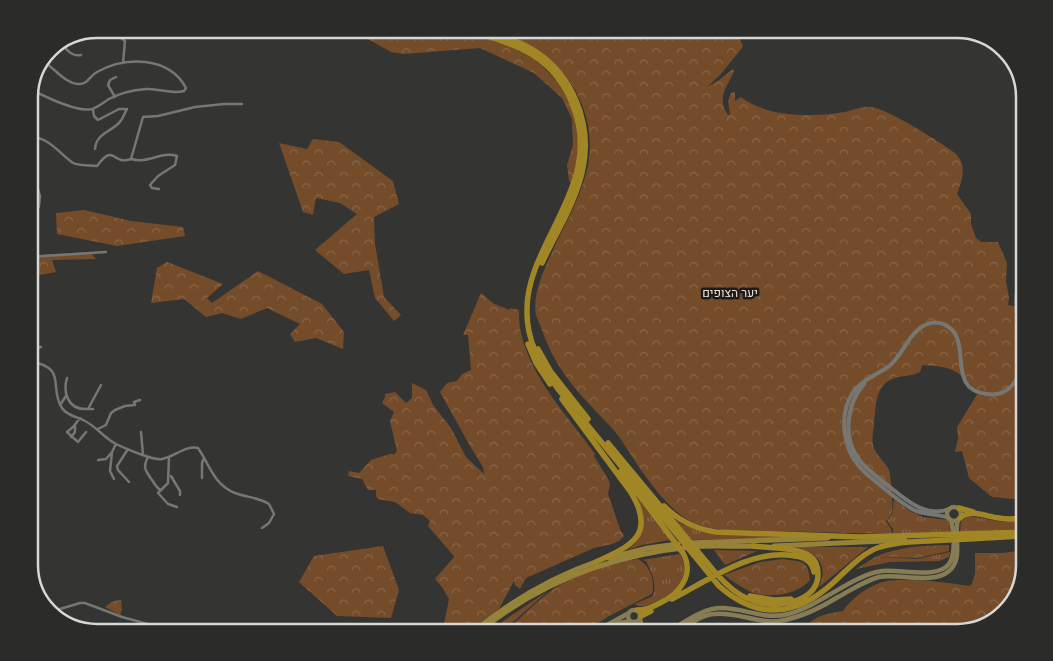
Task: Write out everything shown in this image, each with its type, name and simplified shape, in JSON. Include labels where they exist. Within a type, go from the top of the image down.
[{"type":"highway","points":[[492,38],[532,54],[550,70],[568,94],[579,125],[580,154],[577,174],[538,263],[529,290],[526,309],[527,323],[538,358],[550,378],[575,410],[719,586],[736,599],[754,608],[791,608],[816,597],[859,560],[877,548],[926,540],[1016,536]]},
{"type":"highway","points":[[505,38],[517,42],[544,58],[563,77],[573,93],[578,106],[585,137],[583,169],[573,196],[534,282],[530,305],[532,328],[539,351],[551,372],[642,484],[719,577],[738,594],[768,604],[784,604],[794,602],[816,584],[818,567],[807,554],[753,546]]},
{"type":"highway","points":[[561,212],[530,272],[524,299],[523,316],[526,337],[541,372],[630,491],[640,515],[639,532],[632,543],[596,562]]},
{"type":"highway","points":[[562,399],[625,476],[686,558],[687,572],[680,589],[667,599],[647,609],[637,610]]},
{"type":"highway","points":[[642,484],[678,518],[700,529],[725,532],[861,538],[1016,532]]},
{"type":"highway","points":[[959,508],[987,516]]},
{"type":"highway","points":[[959,519],[968,514],[1016,518]]},
{"type":"highway","points":[[641,617],[704,582],[761,556],[772,554],[790,555],[810,561],[814,567],[814,577],[811,585],[797,596],[778,600],[755,598],[746,595],[719,577]]},
{"type":"main road","points":[[691,624],[716,613],[768,622],[783,620],[813,610],[855,587],[878,578],[937,577],[950,571],[955,563],[954,526],[948,515],[949,509],[955,507],[959,508],[962,514],[954,526]]},
{"type":"main road","points":[[950,519],[959,519]]},
{"type":"main road","points":[[483,624],[533,589],[596,562],[639,550],[707,544],[861,538]]},
{"type":"main road","points":[[707,544],[753,546],[926,540]]},
{"type":"main road","points":[[490,624],[520,603],[590,568],[632,555],[672,547]]},
{"type":"main road","points":[[681,624],[693,617],[718,608],[772,616],[787,614],[809,607],[868,575],[881,572],[939,571],[950,563],[955,553]]},
{"type":"main road","points":[[609,624],[637,610],[641,617],[641,624]]},
{"type":"main road","points":[[629,613],[628,617],[632,622]]},
{"type":"main road","points":[[617,624],[632,622],[641,617]]},
{"type":"street","points":[[121,38],[125,41],[123,64]]},
{"type":"street","points":[[64,47],[72,54],[81,55]]},
{"type":"street","points":[[38,92],[78,108],[93,108],[115,97],[146,90],[181,92],[186,88],[175,74],[160,65],[137,61],[109,67],[95,73],[86,83],[80,85],[71,82],[47,64]]},
{"type":"street","points":[[115,97],[108,85],[110,80],[116,77]]},
{"type":"street","points":[[131,159],[143,117],[158,116],[195,107],[242,104]]},
{"type":"street","points":[[93,108],[94,116],[98,120],[119,110],[127,109],[121,122],[103,134],[97,140],[95,148]]},
{"type":"street","points":[[38,138],[43,139],[75,164],[97,166],[108,155],[124,160],[148,160],[168,154],[177,156],[175,164],[158,176],[150,185],[152,188],[159,189]]},
{"type":"street","points":[[38,193],[40,200],[38,206]]},
{"type":"street","points":[[38,256],[106,252]]},
{"type":"street","points":[[950,519],[948,517],[922,514],[904,504],[870,478],[853,457],[846,440],[844,422],[849,400],[856,390],[894,361],[921,328],[929,323],[937,323],[951,328],[957,336],[962,373],[969,386],[979,392],[999,394],[1008,390],[1016,382]]},
{"type":"street","points":[[38,364],[46,366],[54,374],[60,405],[66,413],[80,418],[98,429],[116,444],[158,460],[195,447],[200,451],[214,476],[230,490],[269,504],[274,514],[270,523],[262,528]]},
{"type":"street","points":[[874,376],[858,392],[850,411],[850,439],[856,455],[873,474],[916,506],[933,512],[944,512],[949,509]]},
{"type":"street","points":[[60,405],[66,396],[67,378]]},
{"type":"street","points":[[88,409],[101,385]]},
{"type":"street","points":[[66,396],[74,405],[82,409],[93,409]]},
{"type":"street","points":[[98,429],[106,425],[111,413],[115,410],[135,405],[134,402],[140,400]]},
{"type":"street","points":[[80,418],[67,432],[78,442],[86,432]]},
{"type":"street","points":[[71,437],[76,432],[74,426]]},
{"type":"street","points":[[141,432],[143,455]]},
{"type":"street","points":[[98,460],[106,459],[116,444]]},
{"type":"street","points":[[128,448],[118,466],[118,470],[129,482]]},
{"type":"street","points":[[112,452],[110,471],[114,480]]},
{"type":"street","points":[[148,457],[144,470],[160,490]]},
{"type":"street","points":[[169,457],[170,475],[168,483],[158,493],[168,504],[177,507]]},
{"type":"street","points":[[202,478],[204,458]]},
{"type":"street","points":[[170,475],[180,495]]},
{"type":"street","points":[[58,610],[85,603],[147,624]]},
{"type":"green space","points":[[366,38],[486,38],[511,46],[535,59],[558,82],[573,109],[579,147],[576,173],[571,183],[569,181],[567,165],[573,145],[572,119],[562,98],[534,73],[480,48],[404,54],[391,52]]},
{"type":"green space","name":"יער הצופים","points":[[507,38],[739,38],[743,45],[742,48],[720,75],[707,87],[733,69],[734,71],[723,98],[728,115],[730,114],[728,101],[731,93],[735,92],[735,101],[741,97],[764,109],[792,114],[833,114],[871,107],[889,113],[955,153],[963,168],[957,194],[971,214],[971,224],[976,238],[981,242],[998,242],[1007,263],[1008,305],[1015,306],[1016,499],[992,497],[969,478],[962,451],[955,452],[958,438],[957,427],[978,393],[959,374],[948,368],[922,365],[920,372],[890,380],[878,394],[872,436],[875,451],[890,473],[892,512],[886,521],[892,534],[726,530],[699,525],[681,515],[671,506],[661,496],[612,428],[563,373],[547,344],[536,315],[536,298],[540,281],[582,186],[589,159],[590,141],[588,123],[583,106],[575,91],[566,76],[554,62],[540,51]]},
{"type":"green space","points":[[313,139],[339,142],[393,181],[399,204],[374,217],[375,244],[384,297],[401,315],[394,321],[375,298],[369,270],[344,274],[315,250],[357,214],[340,203],[316,198],[313,215],[303,212],[279,143],[307,149]]},
{"type":"green space","points":[[84,210],[131,221],[183,227],[185,236],[117,246],[57,234],[56,213]]},
{"type":"green space","points":[[90,252],[96,259],[52,260],[56,272],[38,275],[38,255]]},
{"type":"green space","points":[[167,262],[223,284],[207,298],[212,303],[258,271],[322,304],[344,332],[343,349],[316,338],[295,342],[290,334],[300,324],[267,308],[241,319],[222,313],[206,317],[184,299],[151,303],[157,268]]},
{"type":"green space","points":[[481,293],[494,304],[510,310],[510,308],[519,310],[521,333],[533,366],[552,397],[595,454],[594,456],[610,484],[608,494],[624,536],[612,544],[594,548],[526,578],[520,589],[515,585],[514,581],[499,609],[479,624],[444,624],[449,599],[435,579],[454,557],[453,555],[428,526],[430,521],[423,515],[410,513],[395,502],[378,499],[376,490],[368,490],[362,479],[348,476],[349,471],[359,473],[371,460],[395,454],[397,451],[390,421],[394,412],[382,403],[385,394],[395,392],[406,403],[412,398],[412,383],[426,390],[433,405],[451,428],[466,457],[484,474],[483,467],[440,392],[447,383],[457,381],[462,374],[471,370],[468,335],[463,335]]},
{"type":"green space","points":[[637,495],[670,540],[642,545],[628,550],[636,543],[642,530]]},
{"type":"green space","points":[[894,499],[908,510],[923,517],[948,520],[950,532],[893,534],[893,529],[887,521],[892,515]]},
{"type":"green space","points":[[969,516],[1003,522],[1016,521],[1016,529],[960,532],[961,521]]},
{"type":"green space","points":[[673,518],[697,530],[813,537],[692,540]]},
{"type":"green space","points":[[949,545],[949,551],[918,558],[875,557],[884,553],[920,546]]},
{"type":"green space","points":[[383,546],[399,590],[391,618],[337,616],[299,582],[314,556]]},
{"type":"green space","points":[[796,547],[868,547],[818,588],[823,573],[819,561],[810,552]]},
{"type":"green space","points":[[714,550],[757,551],[725,565]]},
{"type":"green space","points":[[1016,551],[1014,580],[1008,594],[993,611],[972,622],[957,624],[808,624],[819,617],[843,611],[862,592],[874,585],[887,581],[917,580],[969,586],[972,584],[975,573],[975,553]]},
{"type":"green space","points":[[950,552],[949,557],[939,561],[890,562],[856,569],[875,557],[917,559]]},
{"type":"green space","points":[[680,554],[684,570],[679,584],[674,590],[660,600],[648,605],[635,604],[653,596],[654,591],[652,574],[646,561],[642,560]]},
{"type":"green space","points":[[638,559],[642,562],[651,575],[653,584],[652,594],[597,624],[513,624],[540,599],[561,584],[594,570]]},
{"type":"green space","points":[[783,559],[799,561],[805,565],[810,580],[805,585],[791,592],[766,595],[751,592],[724,575],[760,562]]},
{"type":"green space","points":[[548,591],[511,624],[500,624]]},
{"type":"green space","points":[[121,600],[122,610],[120,615],[105,607],[113,601]]}]
